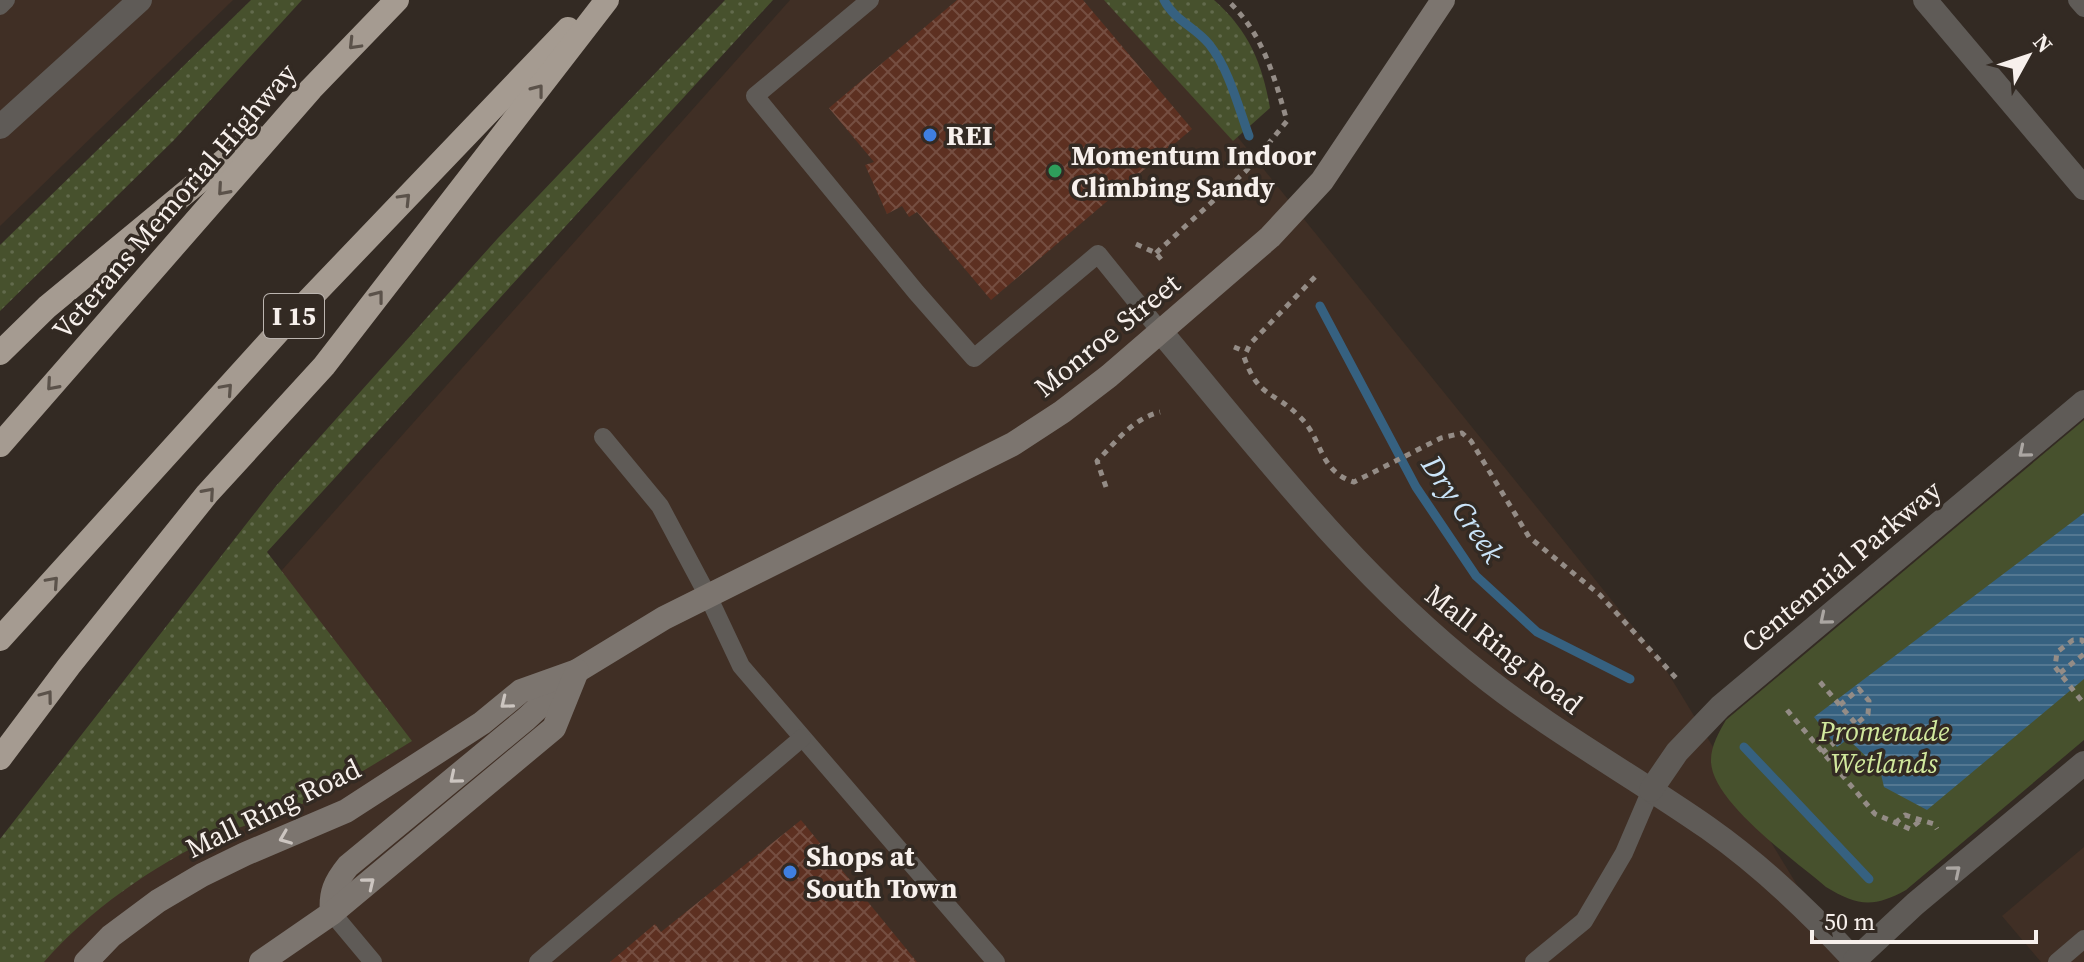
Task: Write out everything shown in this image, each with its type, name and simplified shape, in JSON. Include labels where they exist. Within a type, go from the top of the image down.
[{"type":"highway","name":"Veterans Memorial Highway","points":[[0,445],[311,89],[397,0]]},
{"type":"highway","name":"I 15","points":[[0,639],[278,332],[595,0]]},
{"type":"highway","points":[[0,758],[78,654],[182,525],[324,366],[607,0]]},
{"type":"highway","points":[[0,353],[47,307],[311,89]]},
{"type":"street","points":[[0,126],[140,0]]},
{"type":"street","name":"Monroe Street","points":[[708,596],[1013,444],[1085,394],[1270,237],[1322,181],[1443,0]]},
{"type":"street","points":[[1925,0],[2084,188]]},
{"type":"street","name":"Mall Ring Road","points":[[1161,332],[1319,522],[1395,601],[1478,673],[1563,734],[1712,831],[1812,915],[1855,961]]},
{"type":"street","name":"Centennial Parkway","points":[[1651,790],[1677,752],[1720,707],[2084,402]]},
{"type":"street","name":"Mall Ring Road","points":[[86,962],[111,936],[158,901],[202,875],[346,811],[482,723],[521,691],[577,671],[621,643],[708,596]]},
{"type":"street","points":[[261,962],[332,913],[554,728],[577,671]]},
{"type":"street","points":[[1855,961],[1915,904],[2084,763]]},
{"type":"lane","points":[[0,6],[6,0]]},
{"type":"lane","points":[[870,0],[755,96],[974,358],[1098,254],[1161,332]]},
{"type":"lane","points":[[2077,0],[2084,8]]},
{"type":"lane","points":[[603,437],[660,506],[741,666],[996,962]]},
{"type":"lane","points":[[538,962],[802,738]]},
{"type":"lane","points":[[1534,962],[1584,921],[1624,853],[1651,790]]},
{"type":"lane","points":[[332,913],[373,962]]},
{"type":"lane","points":[[2057,962],[2084,939]]},
{"type":"path","points":[[1156,253],[1246,171],[1287,121],[1263,45],[1251,25],[1227,0]]},
{"type":"path","points":[[1136,244],[1156,253],[1164,263]]},
{"type":"path","points":[[1244,351],[1315,277]]},
{"type":"path","points":[[1234,347],[1244,351]]},
{"type":"path","points":[[1244,351],[1250,375],[1263,392],[1300,416],[1329,467],[1340,478],[1354,482],[1441,438],[1462,433],[1471,441],[1529,537],[1600,595],[1676,678]]},
{"type":"path","points":[[1106,487],[1097,461],[1134,423],[1146,415],[1160,412]]},
{"type":"path","points":[[2084,643],[2073,640],[2057,652],[2055,667],[2084,704]]},
{"type":"path","points":[[2060,673],[2084,654]]},
{"type":"path","points":[[1820,682],[1856,724]]},
{"type":"path","points":[[1822,753],[1868,714],[1869,701],[1859,689],[1840,705]]},
{"type":"path","points":[[1787,710],[1875,814],[1910,829],[1921,820]]},
{"type":"path","points":[[1895,823],[1905,815],[1934,824],[1937,829]]},
{"type":"shaded area","points":[[0,0],[233,0],[0,226]]},
{"type":"shaded area","name":"Shops at South Town","points":[[790,0],[1127,0],[1660,660],[1844,962],[0,962],[37,845]]},
{"type":"shaded area","points":[[2084,847],[2084,962],[2041,962],[2002,916]]},
{"type":"green space","points":[[251,0],[302,0],[174,140],[0,311],[0,245]]},
{"type":"green space","points":[[725,0],[773,0],[267,552],[412,741],[296,807],[223,834],[169,861],[101,908],[44,962],[0,962],[0,839],[276,486],[498,238]]},
{"type":"green space","points":[[1104,0],[1214,0],[1236,24],[1252,49],[1263,76],[1270,108],[1233,141]]},
{"type":"green space","name":"Promenade Wetlands","points":[[2084,420],[2084,740],[1906,890],[1875,902],[1856,901],[1837,893],[1776,846],[1724,793],[1714,776],[1711,760],[1721,729],[1726,720]]},
{"type":"water","points":[[2084,513],[2084,679],[1927,810],[1884,787],[1880,770],[1848,739],[1837,747],[1814,717]]},
{"type":"building","points":[[957,0],[1083,0],[1192,129],[991,300],[917,212],[909,217],[902,206],[887,214],[865,165],[874,162],[829,108]]},
{"type":"building","name":"Shops at South Town","points":[[801,820],[917,962],[610,962],[655,924],[661,932]]},
{"type":"waterway","name":"Dry Creek","points":[[1164,0],[1173,13],[1203,38],[1216,54],[1249,136]]},
{"type":"waterway","name":"Dry Creek","points":[[1320,306],[1416,487],[1476,576],[1537,632],[1630,679]]},
{"type":"waterway","name":"Dry Creek","points":[[1744,747],[1869,879]]},
{"type":"place","name":"REI","points":[[930,135]]},
{"type":"place","name":"Momentum Indoor Climbing Sandy","points":[[1055,171]]},
{"type":"place","name":"Shops at South Town","points":[[790,872]]}]
